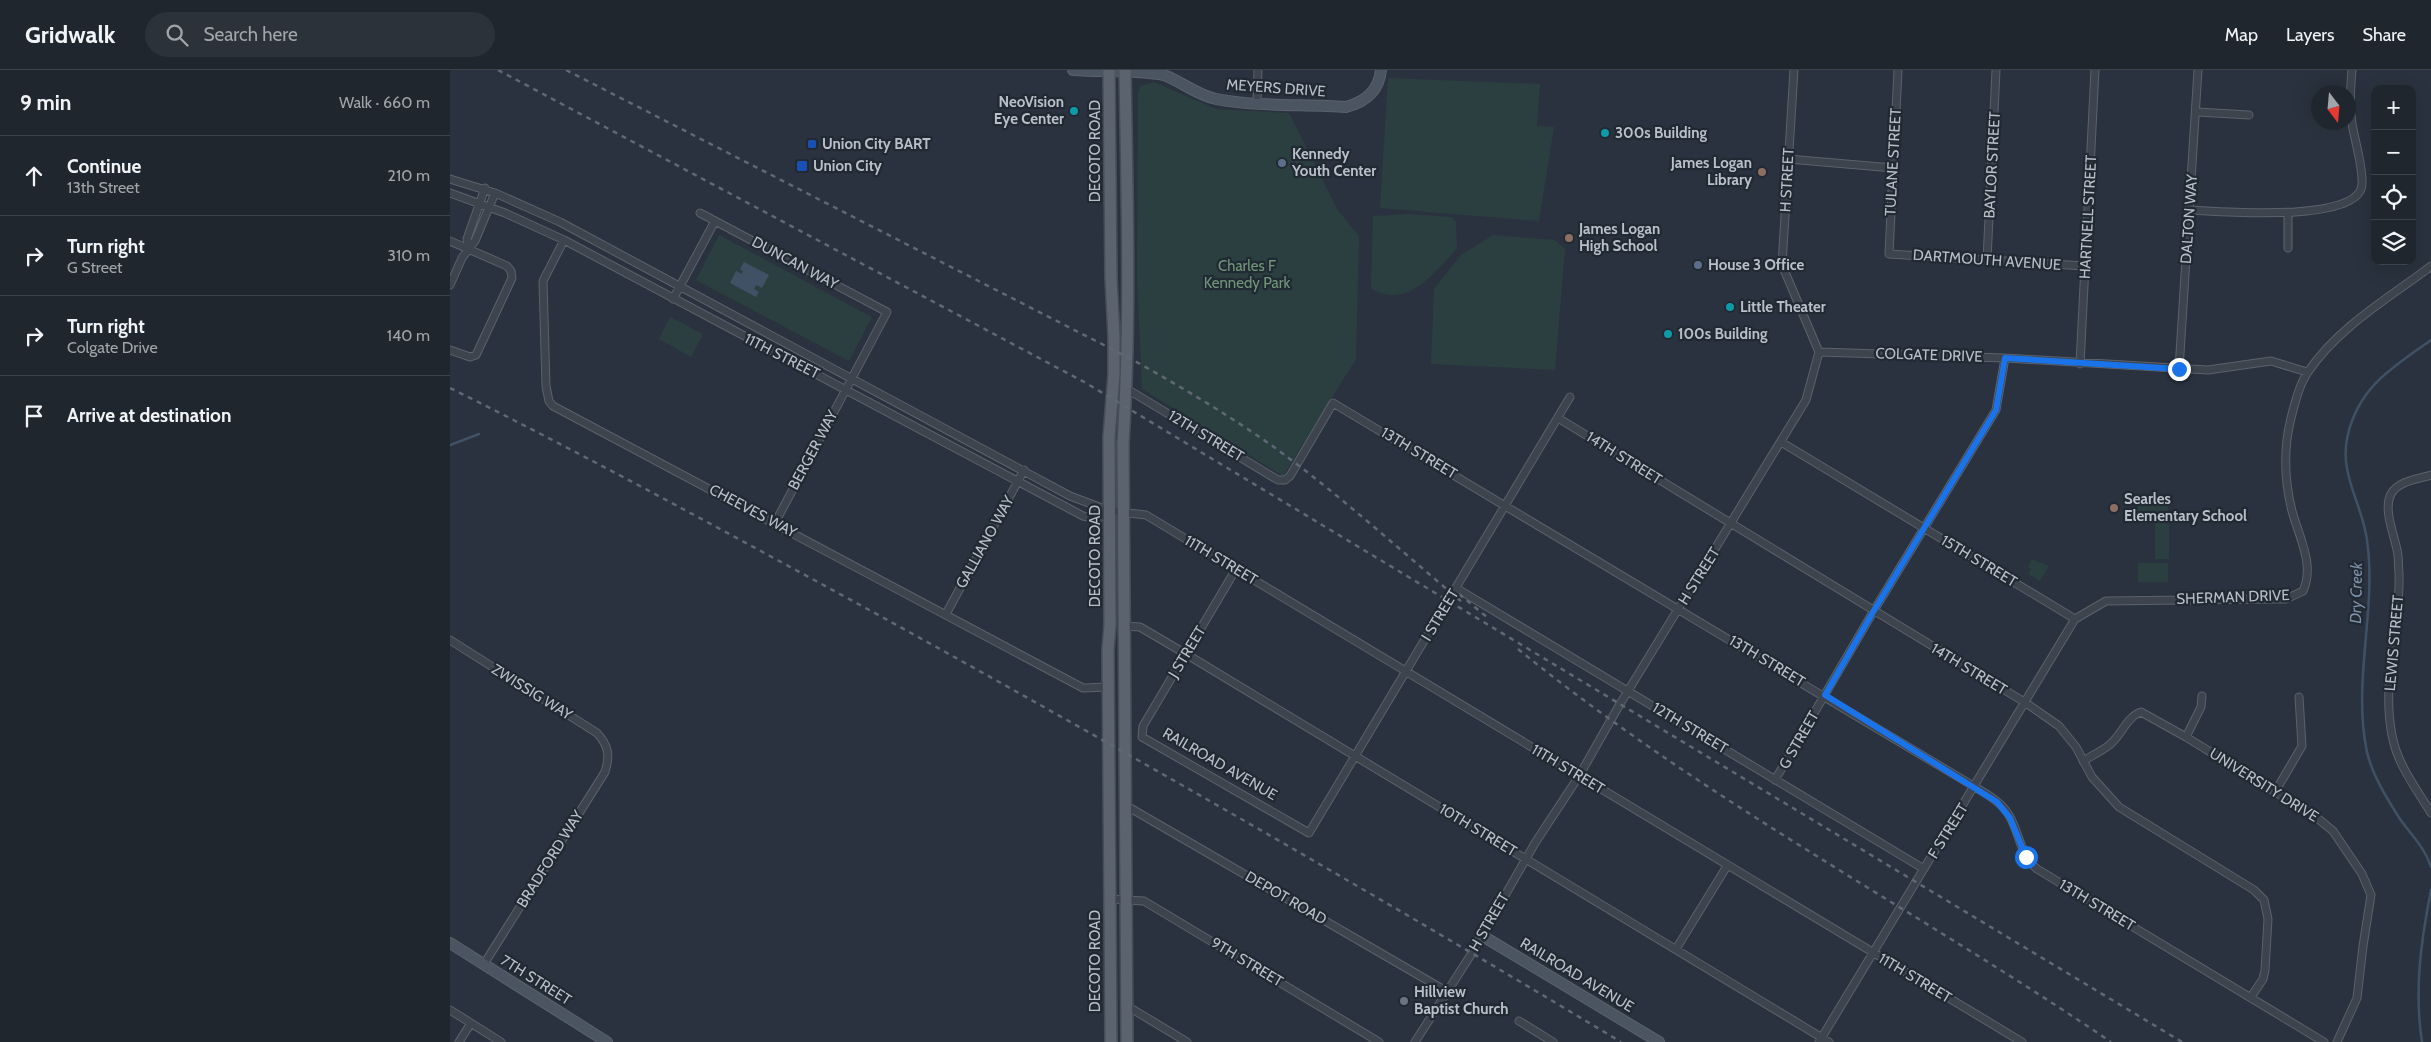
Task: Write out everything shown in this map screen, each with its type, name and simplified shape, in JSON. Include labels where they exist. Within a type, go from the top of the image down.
[{"type":"main road","name":"DECOTO ROAD","points":[[1109,70],[1111,265],[1114,337],[1114,374],[1109,437],[1110,1042]]},
{"type":"main road","name":"DECOTO ROAD","points":[[1125,70],[1129,294],[1127,389],[1123,443],[1127,1042]]},
{"type":"street","name":"MEYERS DRIVE","points":[[1073,70],[1142,70],[1164,75],[1201,94],[1216,98],[1257,103],[1346,107],[1358,104],[1374,91],[1381,70]]},
{"type":"street","points":[[1257,103],[1258,70]]},
{"type":"street","name":"H STREET","points":[[1416,1042],[1446,991],[1472,953],[1525,859],[1579,776],[1678,608],[1806,400],[1819,352],[1782,265],[1794,70]]},
{"type":"street","name":"TULANE STREET","points":[[1889,254],[1898,70]]},
{"type":"street","name":"BAYLOR STREET","points":[[1987,260],[1996,70]]},
{"type":"street","name":"HARTNELL STREET","points":[[2080,364],[2096,70]]},
{"type":"street","name":"DALTON WAY","points":[[2179,369],[2197,112],[2198,70]]},
{"type":"street","points":[[2190,210],[2288,213],[2340,206],[2355,197],[2362,185],[2350,114],[2352,70]]},
{"type":"street","points":[[2197,112],[2249,115]]},
{"type":"street","points":[[1788,159],[1893,168]]},
{"type":"street","name":"11TH STREET","points":[[450,178],[485,188],[553,219],[1070,496],[1110,511],[1146,515],[1726,866],[2022,1042]]},
{"type":"street","points":[[469,247],[467,238],[485,188]]},
{"type":"street","points":[[450,285],[469,247],[475,241],[495,192]]},
{"type":"street","name":"11TH STREET","points":[[450,193],[490,207],[564,240],[1083,516],[1098,519],[1110,511]]},
{"type":"street","points":[[673,299],[716,221],[700,213]]},
{"type":"street","points":[[2288,213],[2288,248]]},
{"type":"street","name":"DUNCAN WAY","points":[[716,221],[887,312],[852,378]]},
{"type":"street","name":"CHEEVES WAY","points":[[564,240],[543,281],[546,386],[550,403],[1083,688],[1108,687]]},
{"type":"street","points":[[450,241],[469,247],[507,266],[511,271],[512,278],[476,355],[470,357],[450,350]]},
{"type":"street","name":"DARTMOUTH AVENUE","points":[[1889,254],[2085,266]]},
{"type":"street","name":"SHERMAN DRIVE","points":[[2075,619],[2106,600],[2286,599],[2303,591],[2308,581],[2306,553],[2285,485],[2286,440],[2297,396],[2307,372],[2333,342],[2353,323],[2431,266]]},
{"type":"street","name":"COLGATE DRIVE","points":[[1819,352],[2005,358],[2080,364],[2208,370],[2271,361],[2307,372]]},
{"type":"street","name":"G STREET","points":[[1775,780],[1873,612],[1996,410],[2005,358]]},
{"type":"street","name":"BERGER WAY","points":[[775,523],[852,378]]},
{"type":"street","name":"12TH STREET","points":[[1127,389],[1278,480],[1285,480],[1290,476],[1334,403]]},
{"type":"street","name":"I STREET","points":[[1309,832],[1570,397]]},
{"type":"street","name":"13TH STREET","points":[[1334,403],[1825,695],[1975,787],[2005,810],[2026,857],[2037,869],[2324,1042]]},
{"type":"street","name":"14TH STREET","points":[[1558,418],[1873,612],[2026,703],[2058,726],[2076,747],[2092,777],[2119,807],[2254,890],[2264,900],[2268,919],[2265,970],[2263,979],[2251,997]]},
{"type":"street","name":"15TH STREET","points":[[1781,442],[2075,619]]},
{"type":"street","name":"GALLIANO WAY","points":[[946,614],[1024,470]]},
{"type":"street","name":"LEWIS STREET","points":[[2431,475],[2401,484],[2391,494],[2388,507],[2398,552],[2400,602],[2390,656],[2389,708],[2392,736],[2403,768],[2431,813]]},
{"type":"street","name":"J STREET","points":[[1142,737],[1143,726],[1236,569]]},
{"type":"street","name":"12TH STREET","points":[[1456,588],[1924,869]]},
{"type":"street","name":"F STREET","points":[[1820,1040],[2026,703],[2075,619]]},
{"type":"street","name":"10TH STREET","points":[[1124,626],[1144,628],[1676,949],[1820,1040],[1829,1042]]},
{"type":"street","name":"ZWISSIG WAY","points":[[450,640],[597,733],[608,750]]},
{"type":"street","points":[[2186,737],[2201,707],[2202,696]]},
{"type":"street","points":[[2275,792],[2302,746],[2299,698]]},
{"type":"street","name":"UNIVERSITY DRIVE","points":[[2083,761],[2108,746],[2119,736],[2132,717],[2141,712],[2186,737],[2316,817],[2333,831],[2362,874],[2371,895],[2363,946],[2358,998],[2337,1042]]},
{"type":"street","name":"RAILROAD AVENUE","points":[[1142,737],[1309,832]]},
{"type":"street","name":"BRADFORD WAY","points":[[484,964],[605,772],[609,761],[608,750]]},
{"type":"street","name":"DEPOT ROAD","points":[[1125,806],[1446,991]]},
{"type":"street","points":[[1676,949],[1726,866]]},
{"type":"street","name":"9TH STREET","points":[[1110,899],[1144,901],[1379,1042]]},
{"type":"street","name":"RAILROAD AVENUE","points":[[1481,934],[1659,1042]]},
{"type":"street","name":"7TH STREET","points":[[450,943],[607,1042]]},
{"type":"street","points":[[1127,1006],[1188,1042]]},
{"type":"street","points":[[450,1010],[501,1042]]},
{"type":"street","points":[[1519,1022],[1553,1042]]},
{"type":"street","points":[[459,1042],[471,1023]]},
{"type":"green space","points":[[1388,78],[1540,84],[1537,126],[1554,127],[1539,221],[1380,208]]},
{"type":"green space","name":"Charles F Kennedy Park","points":[[1154,82],[1216,109],[1289,113],[1337,209],[1359,236],[1356,359],[1283,476],[1142,389],[1137,278],[1138,93],[1140,86]]},
{"type":"green space","points":[[1410,214],[1452,217],[1456,222],[1457,248],[1440,268],[1419,286],[1408,292],[1396,295],[1384,294],[1371,288],[1373,216]]},
{"type":"green space","points":[[719,235],[872,317],[849,361],[696,280]]},
{"type":"green space","points":[[1493,235],[1555,240],[1565,249],[1555,370],[1431,364],[1434,289],[1461,255]]},
{"type":"green space","points":[[670,317],[703,334],[691,357],[659,339]]},
{"type":"green space","points":[[2168,499],[2168,518],[2138,519],[2138,500]]},
{"type":"green space","points":[[2155,522],[2169,522],[2169,559],[2155,559]]},
{"type":"green space","points":[[2032,559],[2049,566],[2040,581],[2028,574],[2031,569],[2028,567]]},
{"type":"green space","points":[[2138,563],[2168,563],[2168,582],[2138,582]]},
{"type":"water","points":[[744,262],[769,275],[762,288],[756,285],[754,289],[759,292],[756,297],[730,283],[736,271],[742,274],[743,271],[740,269]]},
{"type":"waterway","name":"Dry Creek","points":[[2431,340],[2392,369],[2370,390],[2353,417],[2346,448],[2348,475],[2364,526],[2369,567],[2362,699],[2367,752],[2372,769],[2384,793],[2421,847],[2431,867]]},
{"type":"waterway","points":[[450,445],[479,434]]},
{"type":"waterway","name":"Dry Creek","points":[[2422,1042],[2419,1003],[2420,966],[2431,890]]},
{"type":"railway","points":[[498,70],[1086,383],[2182,1042]]},
{"type":"railway","points":[[566,70],[1133,360],[1189,392],[1243,426],[1302,468],[1462,602]]},
{"type":"railway","points":[[450,388],[663,498],[967,664],[1343,878],[1621,1042]]},
{"type":"railway","points":[[1459,594],[1488,618]]},
{"type":"railway","points":[[1518,649],[1588,703],[1661,755],[1810,852],[2037,993],[2111,1042]]},
{"type":"place","name":"NeoVision Eye Center","points":[[1074,111]]},
{"type":"place","name":"300s Building","points":[[1605,133]]},
{"type":"place","name":"Union City BART","points":[[812,144]]},
{"type":"place","name":"Kennedy Youth Center","points":[[1282,163]]},
{"type":"place","name":"Union City","points":[[802,166]]},
{"type":"place","name":"James Logan Library","points":[[1762,172]]},
{"type":"place","name":"James Logan High School","points":[[1569,238]]},
{"type":"place","name":"House 3 Office","points":[[1698,265]]},
{"type":"place","name":"Little Theater","points":[[1730,307]]},
{"type":"place","name":"100s Building","points":[[1668,334]]},
{"type":"place","name":"Searles Elementary School","points":[[2114,508]]},
{"type":"place","name":"Hillview Baptist Church","points":[[1404,1001]]},
{"type":"route","points":[[2026,857],[2010,818],[1997,802],[1825,695],[1873,612],[1996,410],[2005,358],[2179,369]]}]
